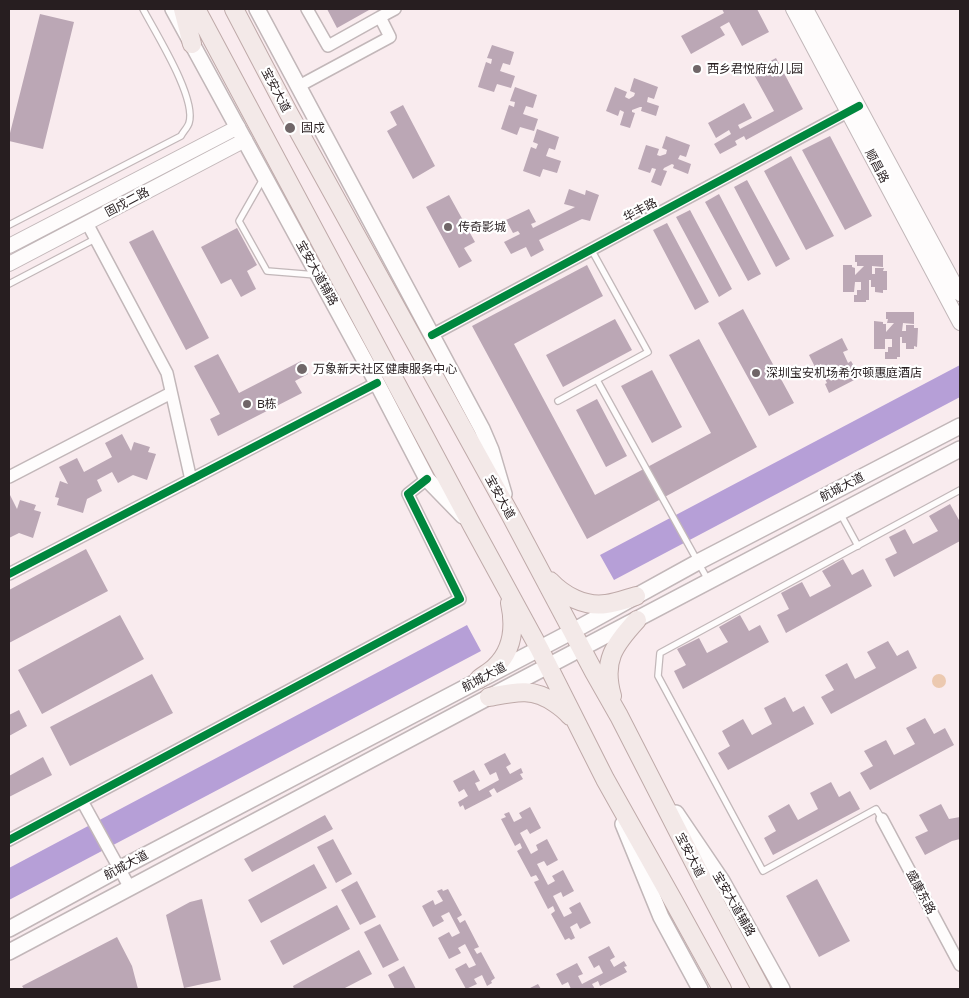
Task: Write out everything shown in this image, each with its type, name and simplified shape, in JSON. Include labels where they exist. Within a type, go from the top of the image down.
[{"type":"main road","name":"宝安大道辅路","points":[[173,9],[319,275],[427,478],[473,527]]},
{"type":"main road","points":[[183,9],[192,44]]},
{"type":"main road","points":[[196,9],[539,648],[605,779],[722,989]]},
{"type":"main road","name":"宝安大道","points":[[234,9],[288,112],[619,716],[761,989]]},
{"type":"main road","points":[[257,9],[482,429],[491,450],[510,514]]},
{"type":"main road","name":"航城大道","points":[[9,929],[119,869],[573,631],[636,596],[694,556],[960,426]]},
{"type":"main road","name":"航城大道","points":[[9,952],[960,449]]},
{"type":"main road","points":[[537,566],[566,595],[582,602],[606,604],[636,596]]},
{"type":"main road","points":[[479,679],[495,668],[507,651],[510,642],[513,630],[512,620],[504,583]]},
{"type":"main road","points":[[619,716],[611,694],[610,659],[614,647],[637,620]]},
{"type":"main road","points":[[489,697],[522,691],[539,694],[549,699],[568,714],[580,729]]},
{"type":"main road","name":"宝安大道辅路","points":[[648,772],[722,881],[782,989]]},
{"type":"main road","points":[[605,779],[661,917],[700,989]]},
{"type":"street","points":[[307,9],[328,46],[395,9]]},
{"type":"street","name":"顺昌路","points":[[793,9],[960,294]]},
{"type":"street","name":"顺昌路","points":[[806,9],[853,109],[960,323]]},
{"type":"street","points":[[299,86],[390,37],[380,17]]},
{"type":"street","name":"华丰路","points":[[432,335],[853,109]]},
{"type":"street","name":"固戍二路","points":[[9,264],[87,223],[241,134]]},
{"type":"street","name":"固戍二路","points":[[9,246],[241,134]]},
{"type":"street","points":[[87,223],[167,373],[191,480]]},
{"type":"street","points":[[9,574],[377,384]]},
{"type":"street","points":[[9,477],[171,393]]},
{"type":"street","points":[[9,840],[83,803],[460,599],[408,494],[427,478]]},
{"type":"street","points":[[83,803],[130,888]]},
{"type":"street","name":"盛康东路","points":[[882,818],[960,965]]},
{"type":"lane","points":[[9,225],[180,136],[190,123],[190,107],[183,84],[143,9]]},
{"type":"lane","points":[[265,176],[239,221],[267,272],[319,275]]},
{"type":"lane","points":[[9,284],[95,239]]},
{"type":"lane","points":[[558,401],[648,352],[591,249]]},
{"type":"lane","points":[[597,380],[709,582]]},
{"type":"lane","points":[[882,818],[876,809],[763,871],[658,676],[660,653],[960,490]]},
{"type":"lane","points":[[840,513],[858,546]]},
{"type":"shaded area","points":[[960,365],[960,397],[614,580],[600,555]]},
{"type":"shaded area","points":[[467,625],[481,651],[9,900],[9,868]]},
{"type":"shaded area","points":[[939,674],[944,676],[946,681],[944,686],[939,688],[934,686],[932,681],[934,676]]},
{"type":"building","points":[[327,9],[369,9],[369,10],[337,28]]},
{"type":"building","points":[[722,9],[757,9],[769,32],[742,46],[729,22],[720,27],[725,35],[691,54],[681,36],[724,13]]},
{"type":"building","points":[[40,14],[74,22],[43,149],[9,141]]},
{"type":"building","points":[[492,45],[514,52],[510,65],[503,63],[500,71],[515,76],[511,88],[497,84],[494,92],[478,87],[486,62],[491,64],[492,59],[487,58]]},
{"type":"building","points":[[776,58],[803,109],[746,140],[744,136],[735,141],[737,145],[720,154],[714,144],[731,134],[729,130],[716,138],[708,123],[744,103],[752,118],[738,125],[740,129],[774,111],[752,71]]},
{"type":"building","points":[[634,78],[658,87],[654,99],[648,97],[647,102],[659,106],[656,116],[641,111],[642,107],[632,110],[635,113],[630,128],[620,125],[624,112],[620,110],[618,116],[606,111],[615,87],[627,92],[625,97],[629,99],[634,96],[635,93],[630,91]]},
{"type":"building","points":[[515,87],[537,95],[533,108],[526,106],[523,114],[538,119],[534,131],[520,127],[517,135],[501,129],[509,105],[514,107],[515,102],[510,101]]},
{"type":"building","points":[[403,105],[435,166],[413,179],[387,131],[397,125],[390,112]]},
{"type":"building","points":[[537,129],[559,137],[555,150],[549,148],[546,156],[561,161],[557,173],[543,169],[540,177],[523,171],[531,147],[536,149],[538,144],[533,142]]},
{"type":"building","points":[[666,136],[690,145],[686,157],[680,155],[678,159],[691,164],[688,174],[673,168],[674,165],[672,164],[664,168],[663,170],[667,171],[661,186],[651,182],[656,169],[652,168],[650,173],[638,169],[646,145],[659,149],[657,155],[666,154],[667,150],[662,148]]},
{"type":"building","points":[[830,136],[872,216],[845,230],[802,150]]},
{"type":"building","points":[[791,156],[834,236],[806,250],[764,171]]},
{"type":"building","points":[[747,180],[790,259],[776,267],[734,187]]},
{"type":"building","points":[[569,189],[585,195],[586,190],[599,195],[590,221],[582,219],[539,240],[544,250],[531,257],[526,247],[511,254],[504,242],[520,234],[518,231],[513,233],[506,220],[529,209],[536,222],[531,224],[533,228],[575,207],[564,204]]},
{"type":"building","points":[[719,194],[761,274],[748,281],[705,202]]},
{"type":"building","points":[[449,195],[475,242],[464,248],[472,261],[459,268],[426,207]]},
{"type":"building","points":[[690,210],[732,289],[719,297],[676,217]]},
{"type":"building","points":[[667,223],[709,302],[695,310],[653,230]]},
{"type":"building","points":[[237,228],[257,265],[247,271],[256,289],[241,297],[231,279],[221,284],[201,247]]},
{"type":"building","points":[[153,230],[209,338],[186,350],[129,242]]},
{"type":"building","points":[[855,255],[883,255],[883,267],[872,266],[872,274],[875,274],[875,268],[884,268],[883,271],[887,271],[887,290],[883,290],[883,293],[875,292],[875,287],[871,287],[871,280],[869,280],[869,300],[866,300],[866,302],[854,302],[854,295],[857,295],[857,290],[861,290],[861,282],[855,282],[854,292],[843,292],[843,265],[852,265],[855,268],[855,275],[864,266],[857,266]]},
{"type":"building","points":[[587,265],[603,296],[514,344],[595,495],[711,433],[669,355],[699,339],[757,447],[587,539],[472,326]]},
{"type":"building","points":[[743,309],[794,403],[769,416],[718,323]]},
{"type":"building","points":[[886,312],[914,312],[914,324],[903,323],[902,331],[906,331],[906,325],[914,325],[914,328],[918,328],[917,347],[914,346],[914,349],[906,349],[906,343],[902,343],[902,337],[900,337],[900,357],[897,357],[897,359],[885,359],[885,352],[888,352],[888,347],[892,347],[892,339],[885,339],[885,349],[874,349],[874,321],[886,324],[886,332],[894,323],[887,323]]},
{"type":"building","points":[[615,319],[632,350],[563,387],[546,355]]},
{"type":"building","points":[[842,338],[848,350],[843,352],[848,363],[851,361],[862,376],[829,393],[823,375],[826,374],[821,364],[815,367],[809,355]]},
{"type":"building","name":"B栋","points":[[218,354],[239,393],[301,361],[308,374],[295,381],[302,393],[218,436],[210,419],[220,414],[194,366]]},
{"type":"building","points":[[652,370],[682,427],[652,443],[621,386]]},
{"type":"building","points":[[597,399],[627,456],[606,467],[576,410]]},
{"type":"building","points":[[122,434],[131,451],[134,442],[150,447],[148,452],[156,454],[147,480],[133,475],[118,483],[112,472],[97,480],[102,491],[87,499],[83,513],[57,505],[59,498],[55,497],[60,481],[68,484],[59,467],[77,458],[84,472],[112,457],[105,443]]},
{"type":"building","points":[[9,493],[17,509],[20,500],[36,505],[34,510],[41,512],[33,538],[19,533],[9,538]]},
{"type":"building","points":[[950,504],[960,519],[960,541],[894,577],[885,559],[897,553],[889,537],[905,529],[913,544],[938,531],[929,516]]},
{"type":"building","points":[[86,549],[108,591],[9,643],[9,590]]},
{"type":"building","points":[[843,559],[852,575],[863,569],[872,586],[786,633],[777,615],[789,609],[781,593],[802,582],[810,597],[831,586],[822,571]]},
{"type":"building","points":[[120,615],[144,659],[42,714],[18,670]]},
{"type":"building","points":[[740,615],[749,631],[760,625],[769,642],[683,689],[674,671],[686,665],[677,649],[699,638],[707,653],[728,642],[719,627]]},
{"type":"building","points":[[888,641],[897,656],[908,650],[917,668],[831,714],[821,697],[834,690],[825,675],[847,663],[855,679],[876,668],[867,652]]},
{"type":"building","points":[[152,674],[173,713],[70,766],[50,727]]},
{"type":"building","points":[[785,697],[793,712],[804,706],[814,724],[728,770],[718,753],[730,746],[722,731],[743,719],[752,735],[772,724],[764,708]]},
{"type":"building","points":[[19,710],[27,726],[9,736],[9,715]]},
{"type":"building","points":[[925,718],[934,734],[945,728],[954,745],[870,790],[860,773],[873,766],[864,751],[886,740],[894,755],[915,744],[906,728]]},
{"type":"building","points":[[505,753],[511,764],[506,767],[510,774],[521,768],[523,773],[520,774],[523,779],[497,793],[494,788],[489,791],[492,796],[465,810],[463,805],[460,807],[458,802],[468,796],[464,789],[459,792],[453,781],[474,770],[480,781],[475,783],[479,791],[499,780],[496,772],[490,775],[484,764]]},
{"type":"building","points":[[43,757],[52,775],[9,797],[9,776]]},
{"type":"building","points":[[831,782],[839,797],[850,791],[860,809],[773,855],[764,838],[776,831],[768,816],[789,804],[798,820],[818,809],[810,793]]},
{"type":"building","points":[[941,804],[949,819],[960,817],[960,839],[952,841],[925,855],[915,837],[928,831],[919,815]]},
{"type":"building","points":[[530,807],[541,828],[530,834],[527,829],[520,833],[531,854],[538,850],[536,845],[547,839],[558,860],[547,866],[544,861],[537,864],[548,885],[555,881],[552,876],[563,870],[574,891],[563,897],[561,892],[553,896],[564,917],[572,913],[569,908],[580,902],[591,923],[580,929],[577,923],[570,927],[575,938],[571,940],[569,938],[565,940],[551,914],[555,911],[553,906],[548,909],[534,882],[539,880],[536,875],[531,877],[517,851],[522,848],[520,843],[515,846],[501,819],[506,817],[504,814],[509,812],[514,822],[522,818],[519,813]]},
{"type":"building","points":[[325,815],[333,829],[252,872],[244,859]]},
{"type":"building","points":[[333,839],[352,874],[336,883],[317,847]]},
{"type":"building","points":[[314,864],[327,888],[261,923],[248,900]]},
{"type":"building","points":[[817,879],[850,941],[819,957],[786,896]]},
{"type":"building","points":[[357,881],[376,917],[360,925],[341,890]]},
{"type":"building","points":[[442,889],[443,891],[448,889],[462,915],[457,918],[460,923],[465,920],[479,947],[474,949],[477,954],[481,952],[495,978],[487,986],[482,975],[474,979],[477,984],[466,989],[455,969],[466,963],[469,968],[476,965],[465,944],[458,948],[461,953],[449,959],[438,938],[449,932],[452,937],[460,933],[449,912],[441,916],[444,921],[433,927],[422,906],[433,900],[435,905],[443,901],[437,891]]},
{"type":"building","points":[[202,899],[221,980],[184,988],[166,915],[190,902]]},
{"type":"building","points":[[337,905],[350,929],[283,965],[270,941]]},
{"type":"building","points":[[380,924],[399,960],[383,968],[364,932]]},
{"type":"building","points":[[117,937],[132,966],[138,989],[24,989],[22,986]]},
{"type":"building","points":[[609,946],[615,957],[610,960],[614,967],[624,961],[627,966],[624,967],[627,972],[600,986],[598,981],[592,984],[595,989],[571,989],[568,982],[562,985],[556,974],[577,963],[583,974],[578,976],[582,984],[603,973],[599,965],[594,968],[588,957]]},
{"type":"building","points":[[359,950],[372,974],[343,989],[294,989],[293,986]]},
{"type":"building","points":[[404,966],[416,989],[395,989],[388,975]]},
{"type":"building","points":[[538,984],[541,989],[528,989]]},
{"type":"cycle path","points":[[432,335],[859,106]]},
{"type":"cycle path","points":[[9,574],[377,383]]},
{"type":"cycle path","points":[[9,840],[460,599],[408,494],[427,479]]},
{"type":"place","name":"西乡君悦府幼儿园","points":[[697,69]]},
{"type":"place","name":"固戍","points":[[290,128]]},
{"type":"place","name":"传奇影城","points":[[448,227]]},
{"type":"place","name":"万象新天社区健康服务中心","points":[[302,369]]},
{"type":"place","name":"深圳宝安机场希尔顿惠庭酒店","points":[[756,373]]},
{"type":"place","name":"B栋","points":[[247,404]]}]
